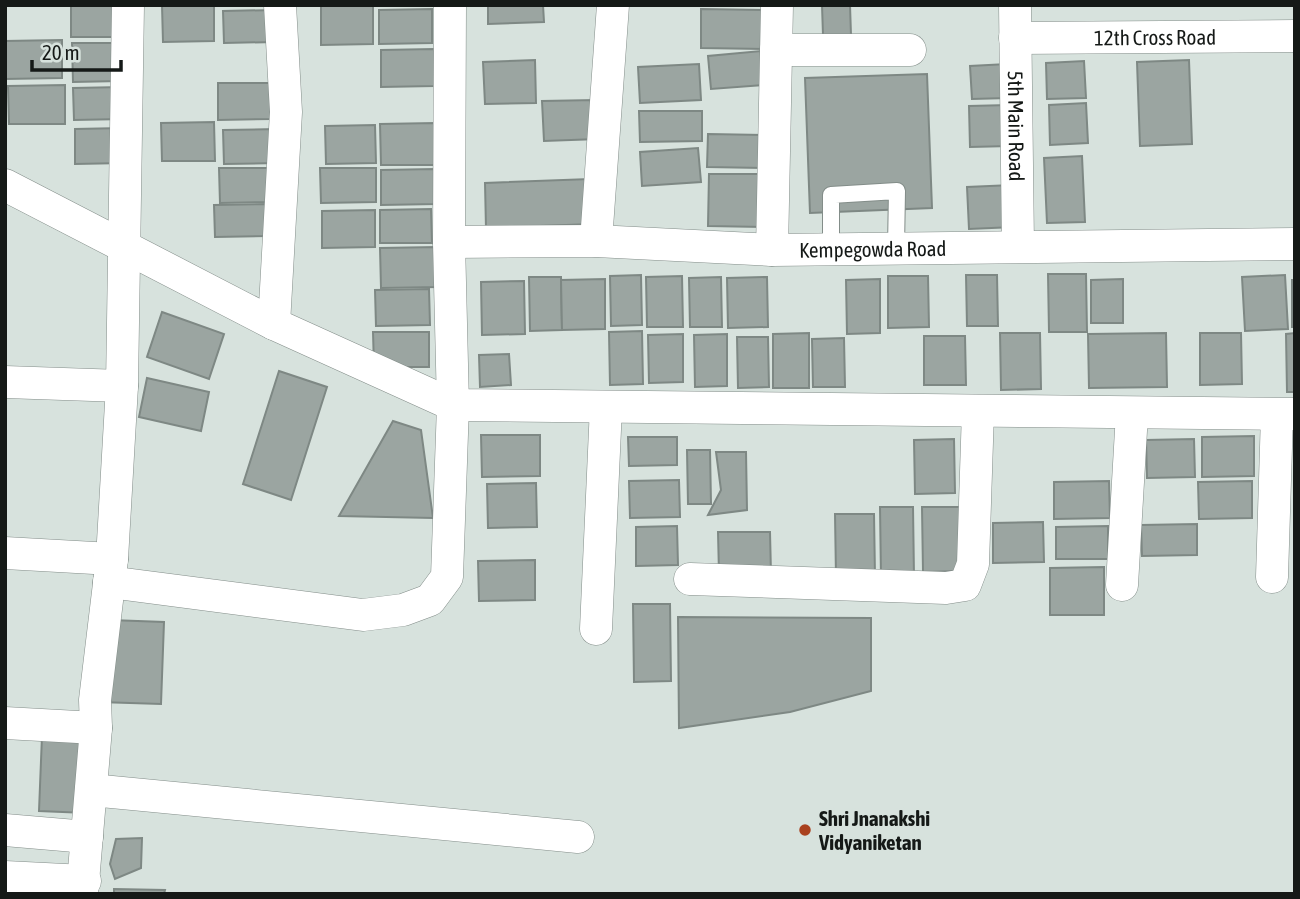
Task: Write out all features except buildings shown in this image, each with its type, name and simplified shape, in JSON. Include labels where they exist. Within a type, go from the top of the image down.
[{"type":"street","points":[[5,877],[83,887],[96,728],[95,700],[111,570],[122,386],[128,5]]},
{"type":"street","points":[[274,324],[286,112],[280,5]]},
{"type":"street","points":[[5,553],[363,615],[403,610],[430,600],[447,577],[453,405],[449,242],[450,5]]},
{"type":"street","points":[[596,240],[613,5]]},
{"type":"street","points":[[772,250],[778,5]]},
{"type":"street","name":"5th Main Road","points":[[1015,5],[1018,246]]},
{"type":"street","name":"12th Cross Road","points":[[1015,38],[1295,36]]},
{"type":"street","points":[[776,50],[910,50]]},
{"type":"street","points":[[5,185],[274,324],[453,405],[1286,415],[1272,577]]},
{"type":"street","name":"Kempegowda Road","points":[[449,242],[596,240],[772,250],[1295,244]]},
{"type":"street","points":[[5,382],[122,386]]},
{"type":"street","points":[[596,629],[606,407]]},
{"type":"street","points":[[690,579],[946,588],[965,585],[973,564],[978,411]]},
{"type":"street","points":[[1122,586],[1132,413]]},
{"type":"street","points":[[5,723],[96,728]]},
{"type":"street","points":[[91,790],[578,838]]},
{"type":"street","points":[[5,830],[87,837]]},
{"type":"lane","points":[[831,248],[831,195],[897,191],[896,247]]},
{"type":"place","name":"Shri Jnanakshi Vidyaniketan","points":[[805,830]]}]
